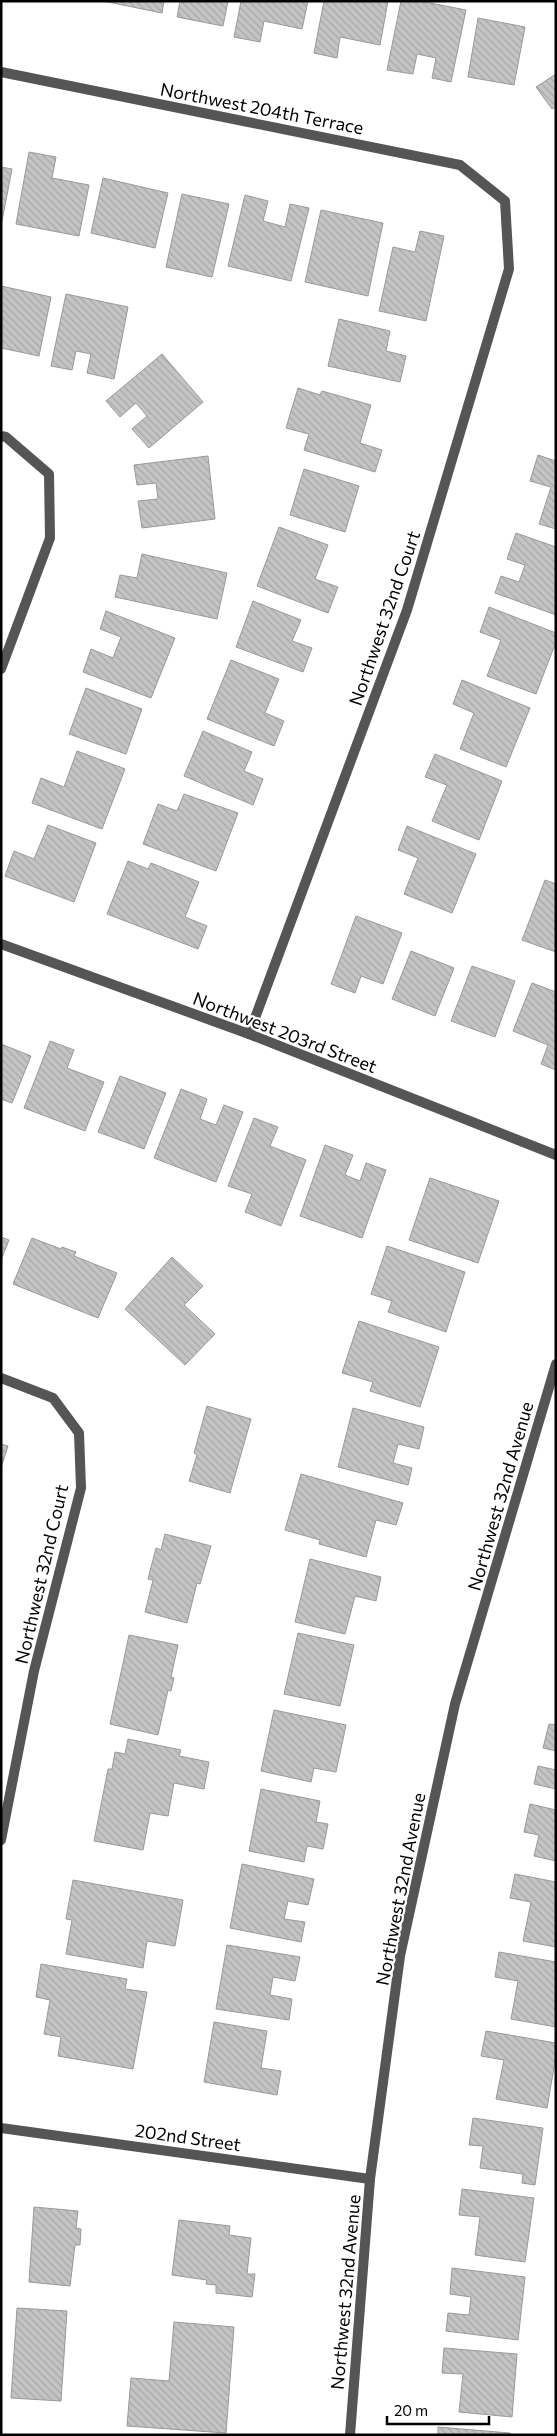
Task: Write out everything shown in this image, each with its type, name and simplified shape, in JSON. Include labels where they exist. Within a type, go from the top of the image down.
[{"type":"street","name":"Northwest 204th Terrace","points":[[1,72],[460,164],[505,202]]},
{"type":"street","name":"Northwest 32nd Court","points":[[249,1034],[407,610],[509,269],[505,202]]},
{"type":"street","points":[[1,436],[6,437],[49,474],[50,538],[1,669]]},
{"type":"street","name":"Northwest 203rd Street","points":[[1,944],[249,1034],[556,1155]]},
{"type":"street","name":"Northwest 32nd Avenue","points":[[350,2435],[370,2179],[400,1956],[455,1704],[556,1364]]},
{"type":"street","name":"Northwest 32nd Court","points":[[1,1378],[54,1398],[80,1433],[81,1488],[34,1671],[1,1840]]},
{"type":"street","name":"202nd Street","points":[[1,2128],[370,2179]]},
{"type":"building","points":[[103,1],[164,1],[162,13]]},
{"type":"building","points":[[180,1],[228,1],[223,26],[177,17]]},
{"type":"building","points":[[241,1],[308,1],[302,29],[264,21],[260,42],[234,37]]},
{"type":"building","points":[[324,1],[388,1],[380,45],[340,37],[337,58],[314,53]]},
{"type":"building","points":[[401,1],[420,1],[466,10],[451,82],[432,78],[436,58],[417,54],[413,74],[387,70]]},
{"type":"building","points":[[478,18],[525,27],[514,85],[468,77]]},
{"type":"building","points":[[556,74],[556,107],[552,109],[536,87]]},
{"type":"building","points":[[29,152],[56,157],[52,178],[89,185],[79,236],[16,224]]},
{"type":"building","points":[[1,167],[12,169],[2,221],[1,221]]},
{"type":"building","points":[[103,178],[168,193],[155,248],[91,233]]},
{"type":"building","points":[[182,194],[229,204],[212,277],[166,267]]},
{"type":"building","points":[[245,195],[268,201],[263,221],[285,227],[290,204],[309,208],[291,281],[228,266]]},
{"type":"building","points":[[321,210],[383,223],[368,296],[305,282]]},
{"type":"building","points":[[420,231],[444,236],[426,321],[379,311],[393,247],[415,252]]},
{"type":"building","points":[[1,286],[51,297],[39,356],[1,348]]},
{"type":"building","points":[[66,294],[128,307],[114,379],[87,373],[91,354],[76,351],[72,370],[51,366]]},
{"type":"building","points":[[339,319],[390,331],[386,351],[406,356],[400,382],[328,366]]},
{"type":"building","points":[[162,354],[203,402],[149,448],[132,429],[147,416],[136,403],[120,417],[106,401]]},
{"type":"building","points":[[298,388],[320,395],[322,391],[371,405],[360,443],[382,450],[375,472],[304,450],[309,434],[286,428]]},
{"type":"building","points":[[538,455],[556,461],[556,529],[539,524],[551,487],[530,481]]},
{"type":"building","points":[[208,456],[215,519],[142,528],[138,501],[158,499],[156,483],[137,485],[134,465]]},
{"type":"building","points":[[304,469],[359,486],[345,532],[290,515]]},
{"type":"building","points":[[279,527],[328,545],[315,579],[338,587],[328,613],[257,586]]},
{"type":"building","points":[[516,533],[556,547],[556,615],[495,593],[501,576],[519,582],[525,565],[507,559]]},
{"type":"building","points":[[142,554],[227,573],[217,619],[115,597],[120,575],[137,578]]},
{"type":"building","points":[[253,601],[301,620],[292,641],[312,648],[303,672],[236,647]]},
{"type":"building","points":[[489,607],[556,633],[556,642],[536,694],[487,676],[501,640],[480,632]]},
{"type":"building","points":[[106,611],[175,638],[151,698],[83,672],[91,649],[113,658],[121,637],[100,629]]},
{"type":"building","points":[[231,660],[279,679],[265,713],[284,721],[274,746],[207,719]]},
{"type":"building","points":[[462,680],[530,708],[506,767],[460,749],[474,713],[453,704]]},
{"type":"building","points":[[86,688],[142,709],[126,754],[69,734]]},
{"type":"building","points":[[203,731],[252,752],[244,771],[263,779],[253,805],[184,776]]},
{"type":"building","points":[[77,751],[125,769],[102,829],[32,803],[41,778],[64,787]]},
{"type":"building","points":[[435,754],[502,781],[479,840],[432,821],[447,785],[425,777]]},
{"type":"building","points":[[184,794],[238,813],[216,871],[143,844],[158,804],[177,811]]},
{"type":"building","points":[[48,825],[96,843],[74,902],[5,876],[14,851],[34,859]]},
{"type":"building","points":[[407,826],[476,854],[452,913],[404,894],[418,858],[398,850]]},
{"type":"building","points":[[128,861],[148,869],[151,863],[199,882],[185,917],[207,926],[198,949],[107,914]]},
{"type":"building","points":[[545,880],[556,884],[556,952],[522,940]]},
{"type":"building","points":[[356,916],[402,933],[383,984],[361,976],[355,993],[331,984]]},
{"type":"building","points":[[411,951],[454,968],[435,1016],[392,999]]},
{"type":"building","points":[[472,966],[515,981],[495,1037],[451,1021]]},
{"type":"building","points":[[532,983],[556,992],[556,1070],[541,1064],[548,1045],[513,1031]]},
{"type":"building","points":[[50,1041],[74,1050],[67,1068],[104,1082],[85,1131],[24,1108]]},
{"type":"building","points":[[1,1044],[31,1056],[12,1103],[1,1099]]},
{"type":"building","points":[[120,1076],[166,1093],[144,1149],[98,1132]]},
{"type":"building","points":[[181,1089],[207,1099],[200,1119],[216,1125],[224,1105],[243,1112],[216,1182],[154,1158]]},
{"type":"building","points":[[254,1118],[278,1127],[270,1146],[306,1160],[281,1226],[245,1212],[252,1194],[228,1186]]},
{"type":"building","points":[[325,1145],[353,1155],[345,1175],[360,1181],[366,1163],[386,1170],[362,1238],[300,1216]]},
{"type":"building","points":[[430,1178],[499,1201],[478,1263],[409,1240]]},
{"type":"building","points":[[1,1237],[9,1240],[1,1260]]},
{"type":"building","points":[[32,1238],[61,1249],[62,1247],[76,1252],[74,1256],[117,1273],[98,1318],[13,1284]]},
{"type":"building","points":[[387,1246],[465,1272],[446,1332],[388,1312],[392,1301],[371,1294]]},
{"type":"building","points":[[172,1257],[203,1286],[184,1305],[215,1334],[185,1365],[125,1309]]},
{"type":"building","points":[[359,1321],[439,1347],[420,1407],[370,1391],[373,1382],[342,1373]]},
{"type":"building","points":[[207,1406],[251,1419],[230,1493],[189,1481],[197,1455],[194,1453]]},
{"type":"building","points":[[353,1408],[424,1427],[419,1449],[398,1444],[393,1463],[412,1468],[408,1485],[338,1467]]},
{"type":"building","points":[[1,1444],[8,1446],[1,1468]]},
{"type":"building","points":[[301,1474],[403,1503],[396,1525],[376,1520],[366,1557],[319,1544],[320,1540],[285,1530]]},
{"type":"building","points":[[165,1534],[211,1546],[200,1584],[197,1583],[187,1623],[145,1612],[153,1580],[148,1579],[156,1548],[161,1550]]},
{"type":"building","points":[[310,1559],[381,1577],[376,1601],[355,1596],[345,1634],[295,1622]]},
{"type":"building","points":[[298,1633],[354,1645],[340,1706],[284,1694]]},
{"type":"building","points":[[129,1635],[178,1645],[171,1677],[174,1678],[171,1691],[168,1690],[158,1735],[110,1724]]},
{"type":"building","points":[[274,1710],[346,1725],[336,1772],[314,1768],[311,1782],[261,1771]]},
{"type":"building","points":[[549,1724],[556,1725],[556,1751],[543,1748]]},
{"type":"building","points":[[128,1739],[181,1750],[179,1756],[209,1762],[204,1789],[174,1783],[168,1816],[150,1813],[143,1850],[94,1841],[108,1769],[112,1769],[115,1752],[125,1754]]},
{"type":"building","points":[[538,1766],[556,1770],[556,1789],[534,1784]]},
{"type":"building","points":[[261,1789],[320,1801],[316,1822],[328,1824],[323,1849],[307,1846],[304,1862],[249,1851]]},
{"type":"building","points":[[530,1804],[556,1810],[556,1861],[534,1856],[539,1835],[524,1832]]},
{"type":"building","points":[[242,1864],[314,1879],[308,1905],[288,1901],[284,1919],[305,1922],[301,1942],[230,1928]]},
{"type":"building","points":[[515,1874],[556,1882],[556,1947],[523,1941],[531,1902],[510,1898]]},
{"type":"building","points":[[73,1880],[183,1900],[175,1946],[147,1941],[143,1968],[66,1954],[72,1920],[66,1919]]},
{"type":"building","points":[[227,1945],[300,1957],[295,1981],[273,1977],[270,1995],[292,1999],[289,2020],[216,2009]]},
{"type":"building","points":[[499,1952],[556,1962],[556,2027],[511,2019],[518,1981],[495,1977]]},
{"type":"building","points":[[41,1964],[127,1979],[125,1989],[147,1992],[133,2069],[58,2056],[61,2037],[44,2034],[50,2000],[36,1997]]},
{"type":"building","points":[[214,2022],[267,2031],[261,2068],[281,2071],[277,2095],[204,2082]]},
{"type":"building","points":[[486,2031],[556,2043],[556,2056],[547,2108],[496,2099],[504,2060],[481,2056]]},
{"type":"building","points":[[473,2118],[543,2128],[535,2185],[522,2183],[523,2174],[480,2168],[483,2146],[469,2145]]},
{"type":"building","points":[[462,2189],[534,2198],[525,2262],[475,2255],[480,2217],[459,2215]]},
{"type":"building","points":[[34,2207],[78,2211],[76,2228],[81,2229],[80,2245],[75,2245],[70,2286],[29,2282]]},
{"type":"building","points":[[179,2220],[230,2226],[229,2235],[251,2238],[247,2274],[255,2274],[252,2297],[216,2293],[216,2285],[206,2284],[207,2280],[172,2275]]},
{"type":"building","points":[[452,2268],[525,2277],[518,2340],[446,2331],[448,2313],[469,2315],[471,2297],[450,2294]]},
{"type":"building","points":[[17,2308],[67,2311],[61,2401],[11,2398]]},
{"type":"building","points":[[174,2322],[234,2327],[226,2433],[127,2426],[131,2378],[169,2381]]},
{"type":"building","points":[[444,2348],[517,2354],[512,2417],[459,2412],[463,2374],[442,2373]]},
{"type":"building","points":[[438,2427],[510,2433],[510,2435],[438,2435]]}]
